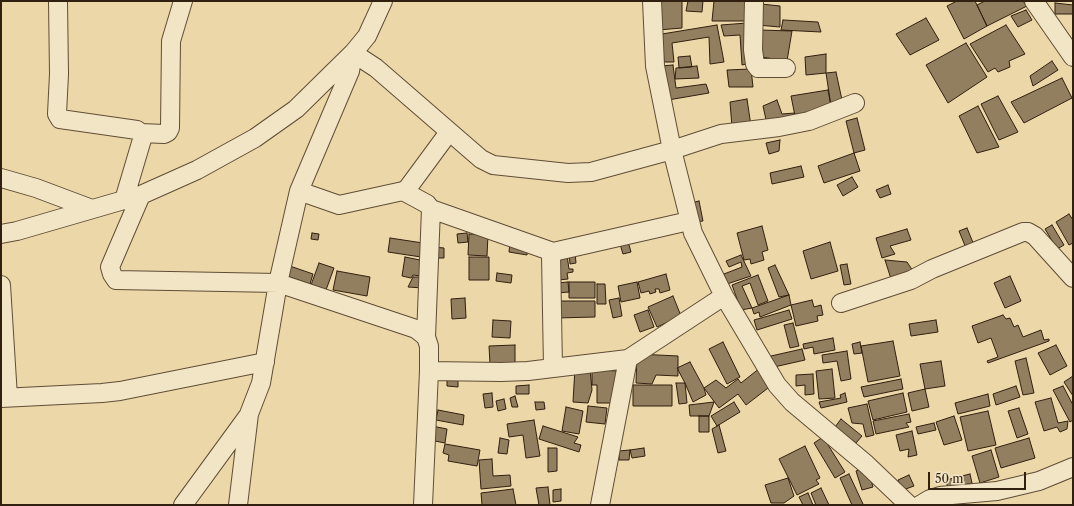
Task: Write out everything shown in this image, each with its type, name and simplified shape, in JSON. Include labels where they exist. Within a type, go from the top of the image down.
[{"type":"street","points":[[58,1],[59,74],[57,114],[60,119],[137,130],[141,133],[164,134],[168,132],[170,128],[171,41],[183,1]]},
{"type":"street","points":[[1,234],[133,197],[197,170],[255,138],[296,109],[352,53],[366,36],[384,1]]},
{"type":"street","points":[[652,1],[655,66],[672,150],[689,221],[724,296],[777,385],[792,402],[866,464],[909,505]]},
{"type":"street","points":[[754,1],[753,50],[755,64],[758,68],[786,68]]},
{"type":"street","points":[[1034,1],[1073,57]]},
{"type":"street","points":[[352,53],[376,68],[481,159],[493,165],[568,173],[591,172],[672,150],[721,134],[779,127],[809,121],[855,104]]},
{"type":"street","points":[[238,505],[249,414],[261,383],[278,283],[299,191],[350,71],[352,53]]},
{"type":"street","points":[[299,191],[339,205],[403,191],[449,132]]},
{"type":"street","points":[[141,133],[143,136],[133,197],[110,267],[116,280],[278,283],[416,330],[426,337]]},
{"type":"street","points":[[1,178],[36,188],[92,209]]},
{"type":"street","points":[[403,191],[427,204],[431,209],[553,252],[689,221]]},
{"type":"street","points":[[423,505],[429,370],[429,346],[426,337],[431,209]]},
{"type":"street","points":[[841,303],[911,280],[932,269],[1023,232],[1028,232],[1035,236],[1073,278]]},
{"type":"street","points":[[553,252],[551,255],[553,368]]},
{"type":"street","points":[[1,285],[5,397],[120,391],[265,362]]},
{"type":"street","points":[[429,370],[501,372],[553,368],[628,359],[724,296]]},
{"type":"street","points":[[600,505],[628,359]]},
{"type":"street","points":[[183,505],[249,414]]},
{"type":"street","points":[[920,505],[930,499],[940,496],[997,491],[1039,481],[1073,467]]},
{"type":"building","points":[[658,1],[682,1],[682,28],[658,30]]},
{"type":"building","points":[[688,1],[703,1],[702,12],[686,11]]},
{"type":"building","points":[[714,1],[745,1],[745,21],[712,21]]},
{"type":"building","points":[[957,1],[975,1],[987,26],[964,39],[947,6]]},
{"type":"building","points":[[985,1],[1023,1],[1027,6],[987,26],[977,5]]},
{"type":"building","points":[[1055,3],[1073,5],[1073,14],[1055,14]]},
{"type":"building","points":[[761,4],[780,6],[780,27],[757,25]]},
{"type":"building","points":[[1026,10],[1032,20],[1018,27],[1011,16]]},
{"type":"building","points":[[926,18],[939,40],[910,55],[896,34]]},
{"type":"building","points":[[783,20],[818,22],[821,32],[781,30]]},
{"type":"building","points":[[747,23],[750,63],[742,65],[740,35],[724,36],[721,25]]},
{"type":"building","points":[[717,25],[724,62],[710,64],[709,37],[672,43],[674,62],[664,62],[662,34]]},
{"type":"building","points":[[1006,25],[1025,54],[1009,61],[1010,67],[998,72],[995,68],[988,72],[970,44]]},
{"type":"building","points":[[760,30],[792,31],[787,61],[755,56]]},
{"type":"building","points":[[966,43],[987,77],[948,103],[926,65]]},
{"type":"building","points":[[826,54],[826,73],[806,75],[805,57]]},
{"type":"building","points":[[690,56],[692,67],[679,68],[678,57]]},
{"type":"building","points":[[1052,61],[1058,70],[1033,86],[1030,76]]},
{"type":"building","points":[[673,65],[676,88],[706,84],[709,93],[668,100],[661,66]]},
{"type":"building","points":[[697,66],[699,78],[675,79],[676,68]]},
{"type":"building","points":[[751,69],[753,87],[729,87],[727,70]]},
{"type":"building","points":[[836,72],[842,100],[831,106],[826,73]]},
{"type":"building","points":[[1062,78],[1072,98],[1024,123],[1011,102]]},
{"type":"building","points":[[828,90],[831,106],[796,121],[791,96]]},
{"type":"building","points":[[998,96],[1018,132],[999,140],[981,104]]},
{"type":"building","points":[[747,99],[751,126],[732,127],[730,102]]},
{"type":"building","points":[[777,100],[782,114],[795,113],[794,121],[767,124],[763,106]]},
{"type":"building","points":[[978,106],[999,147],[977,153],[959,116]]},
{"type":"building","points":[[857,118],[865,150],[854,153],[846,121]]},
{"type":"building","points":[[780,140],[779,151],[769,154],[766,143]]},
{"type":"building","points":[[854,153],[860,171],[824,183],[818,166]]},
{"type":"building","points":[[801,166],[804,177],[772,184],[770,173]]},
{"type":"building","points":[[852,177],[858,187],[843,196],[837,185]]},
{"type":"building","points":[[888,185],[891,194],[880,198],[876,190]]},
{"type":"building","points":[[699,201],[703,221],[694,222],[691,203]]},
{"type":"building","points":[[1069,214],[1073,220],[1073,243],[1069,245],[1056,222]]},
{"type":"building","points":[[1052,225],[1064,245],[1057,249],[1045,229]]},
{"type":"building","points":[[762,226],[768,250],[762,252],[764,260],[751,264],[750,259],[744,260],[737,233]]},
{"type":"building","points":[[967,228],[974,245],[966,248],[959,231]]},
{"type":"building","points":[[907,229],[911,240],[890,246],[895,254],[882,258],[876,238]]},
{"type":"building","points":[[312,233],[319,234],[318,240],[311,239]]},
{"type":"building","points":[[467,233],[468,242],[458,243],[457,234]]},
{"type":"building","points":[[469,234],[488,235],[487,256],[468,255]]},
{"type":"building","points":[[390,238],[423,243],[421,257],[388,252]]},
{"type":"building","points":[[627,238],[631,252],[623,254],[619,241]]},
{"type":"building","points":[[510,242],[528,244],[527,255],[509,252]]},
{"type":"building","points":[[830,242],[838,271],[811,279],[803,251]]},
{"type":"building","points":[[433,247],[444,248],[444,258],[433,258]]},
{"type":"building","points":[[569,253],[575,253],[576,263],[570,264]]},
{"type":"building","points":[[567,255],[569,269],[573,269],[573,272],[567,273],[568,279],[558,280],[555,257]]},
{"type":"building","points":[[741,255],[751,276],[727,284],[724,274],[742,267],[741,262],[729,267],[726,261]]},
{"type":"building","points":[[405,257],[420,260],[422,276],[413,275],[411,278],[402,276]]},
{"type":"building","points":[[469,257],[489,257],[489,280],[469,280]]},
{"type":"building","points":[[885,260],[907,262],[915,274],[892,282]]},
{"type":"building","points":[[319,263],[334,268],[326,290],[311,285]]},
{"type":"building","points":[[847,264],[851,284],[844,285],[840,265]]},
{"type":"building","points":[[287,265],[313,274],[310,284],[284,275]]},
{"type":"building","points":[[775,265],[789,295],[779,297],[768,268]]},
{"type":"building","points":[[337,271],[370,277],[367,296],[333,290]]},
{"type":"building","points":[[497,273],[512,275],[511,283],[496,281]]},
{"type":"building","points":[[666,274],[670,290],[660,293],[659,289],[655,289],[656,292],[650,294],[649,291],[641,293],[638,282]]},
{"type":"building","points":[[758,275],[768,301],[758,305],[750,283],[742,286],[752,308],[741,310],[732,285]]},
{"type":"building","points":[[1010,276],[1021,301],[1005,308],[994,283]]},
{"type":"building","points":[[413,277],[424,277],[423,288],[408,287]]},
{"type":"building","points":[[568,282],[569,292],[557,293],[557,283]]},
{"type":"building","points":[[569,282],[595,282],[595,298],[569,298]]},
{"type":"building","points":[[637,282],[640,298],[621,302],[618,286]]},
{"type":"building","points":[[597,284],[605,284],[606,304],[597,304]]},
{"type":"building","points":[[789,295],[791,305],[760,317],[759,312],[754,314],[752,308]]},
{"type":"building","points":[[673,296],[681,316],[657,327],[648,307]]},
{"type":"building","points":[[465,298],[466,318],[452,319],[451,299]]},
{"type":"building","points":[[619,298],[622,316],[613,318],[609,300]]},
{"type":"building","points":[[812,300],[814,307],[821,305],[823,315],[817,316],[818,321],[796,326],[791,305]]},
{"type":"building","points":[[555,301],[595,301],[595,317],[556,318]]},
{"type":"building","points":[[648,310],[654,327],[640,332],[634,315]]},
{"type":"building","points":[[789,310],[792,319],[757,330],[754,320]]},
{"type":"building","points":[[1003,315],[1006,319],[1010,318],[1014,327],[1018,325],[1023,337],[1041,330],[1044,340],[1049,339],[1049,341],[988,363],[987,361],[998,357],[991,338],[978,343],[972,326]]},
{"type":"building","points":[[493,320],[511,321],[510,338],[492,337]]},
{"type":"building","points":[[936,320],[938,332],[911,336],[909,324]]},
{"type":"building","points":[[793,323],[799,346],[790,348],[784,325]]},
{"type":"building","points":[[833,338],[835,350],[814,354],[813,347],[804,349],[803,344]]},
{"type":"building","points":[[893,341],[900,376],[868,382],[861,346]]},
{"type":"building","points":[[723,342],[740,377],[727,384],[709,349]]},
{"type":"building","points":[[860,342],[862,353],[854,354],[852,344]]},
{"type":"building","points":[[515,345],[515,363],[490,364],[489,346]]},
{"type":"building","points":[[1056,345],[1067,366],[1050,375],[1038,353]]},
{"type":"building","points":[[802,349],[805,360],[774,367],[771,356]]},
{"type":"building","points":[[847,351],[851,379],[841,381],[837,361],[823,363],[822,355]]},
{"type":"building","points":[[637,354],[678,356],[678,376],[656,375],[652,384],[636,383]]},
{"type":"building","points":[[1026,358],[1034,393],[1023,395],[1015,361]]},
{"type":"building","points":[[941,361],[945,386],[925,389],[920,364]]},
{"type":"building","points":[[690,362],[704,388],[706,395],[693,402],[677,368]]},
{"type":"building","points":[[575,368],[590,369],[592,390],[588,403],[573,402]]},
{"type":"building","points":[[760,368],[772,385],[746,405],[738,394],[719,408],[704,388],[716,380],[726,388],[738,379],[741,383]]},
{"type":"building","points":[[832,369],[835,398],[819,399],[816,371]]},
{"type":"building","points":[[592,370],[620,371],[619,403],[597,403],[597,385],[592,385]]},
{"type":"building","points":[[813,374],[814,394],[805,395],[805,385],[796,386],[796,375]]},
{"type":"building","points":[[447,376],[458,377],[458,387],[447,386]]},
{"type":"building","points":[[1073,376],[1073,396],[1064,382]]},
{"type":"building","points":[[901,379],[903,389],[864,397],[861,387]]},
{"type":"building","points":[[676,383],[685,383],[687,403],[679,404]]},
{"type":"building","points":[[529,385],[529,394],[516,394],[516,386]]},
{"type":"building","points":[[633,385],[672,385],[672,406],[633,406]]},
{"type":"building","points":[[1016,386],[1020,397],[996,405],[993,394]]},
{"type":"building","points":[[1063,386],[1073,405],[1073,420],[1070,422],[1053,390]]},
{"type":"building","points":[[925,389],[929,407],[912,411],[908,393]]},
{"type":"building","points":[[492,393],[493,407],[485,408],[483,394]]},
{"type":"building","points":[[845,393],[847,402],[821,408],[819,402],[841,398],[840,395]]},
{"type":"building","points":[[903,393],[907,412],[873,420],[868,401]]},
{"type":"building","points":[[988,394],[990,406],[958,414],[955,403]]},
{"type":"building","points":[[515,396],[518,407],[512,407],[510,398]]},
{"type":"building","points":[[1051,398],[1058,423],[1068,421],[1067,429],[1060,432],[1057,427],[1044,431],[1035,402]]},
{"type":"building","points":[[504,399],[506,409],[498,411],[496,401]]},
{"type":"building","points":[[535,402],[544,402],[545,409],[536,410]]},
{"type":"building","points":[[714,402],[709,416],[690,416],[689,405]]},
{"type":"building","points":[[734,402],[740,412],[717,426],[711,416]]},
{"type":"building","points":[[867,404],[874,435],[866,437],[863,424],[852,423],[848,408]]},
{"type":"building","points":[[588,406],[607,408],[605,424],[586,422]]},
{"type":"building","points":[[566,407],[583,411],[579,434],[562,431]]},
{"type":"building","points":[[1019,408],[1028,434],[1017,438],[1008,411]]},
{"type":"building","points":[[438,410],[464,415],[463,425],[436,420]]},
{"type":"building","points":[[988,411],[996,445],[968,451],[960,417]]},
{"type":"building","points":[[909,414],[911,422],[906,423],[909,427],[876,434],[873,421]]},
{"type":"building","points":[[699,416],[709,416],[709,432],[699,432]]},
{"type":"building","points":[[954,416],[962,440],[944,445],[936,422]]},
{"type":"building","points":[[841,419],[862,436],[856,443],[835,427]]},
{"type":"building","points":[[534,420],[540,456],[526,458],[523,435],[509,437],[507,424]]},
{"type":"building","points":[[934,423],[936,430],[918,434],[916,427]]},
{"type":"building","points":[[719,425],[726,451],[718,453],[712,429]]},
{"type":"building","points":[[432,426],[447,429],[445,443],[430,440]]},
{"type":"building","points":[[543,426],[578,437],[574,443],[581,445],[579,452],[539,439]]},
{"type":"building","points":[[912,431],[917,455],[908,457],[909,449],[900,451],[896,435]]},
{"type":"building","points":[[823,437],[845,472],[835,478],[814,443]]},
{"type":"building","points":[[500,438],[509,440],[507,454],[498,453]]},
{"type":"building","points":[[1029,438],[1035,458],[1001,468],[995,448]]},
{"type":"building","points":[[445,444],[480,450],[477,466],[448,461],[449,455],[443,453]]},
{"type":"building","points":[[805,446],[820,478],[816,480],[819,484],[797,495],[779,459]]},
{"type":"building","points":[[548,448],[557,448],[557,471],[548,472]]},
{"type":"building","points":[[644,448],[645,456],[632,458],[630,450]]},
{"type":"building","points":[[630,450],[629,460],[619,460],[619,451]]},
{"type":"building","points":[[991,450],[999,477],[980,483],[972,456]]},
{"type":"building","points":[[492,459],[493,476],[510,475],[511,486],[481,489],[479,460]]},
{"type":"building","points":[[867,467],[873,487],[862,490],[856,471]]},
{"type":"building","points":[[849,474],[863,504],[852,505],[840,478]]},
{"type":"building","points":[[970,474],[972,483],[948,489],[946,480]]},
{"type":"building","points":[[909,475],[914,486],[903,490],[898,480]]},
{"type":"building","points":[[788,478],[794,496],[784,503],[771,503],[765,485]]},
{"type":"building","points":[[548,487],[550,505],[539,505],[536,488]]},
{"type":"building","points":[[821,488],[829,505],[816,505],[811,493]]},
{"type":"building","points":[[513,489],[516,505],[482,505],[481,493]]},
{"type":"building","points":[[561,489],[561,501],[553,502],[553,490]]},
{"type":"building","points":[[808,493],[813,505],[803,505],[799,497]]}]
